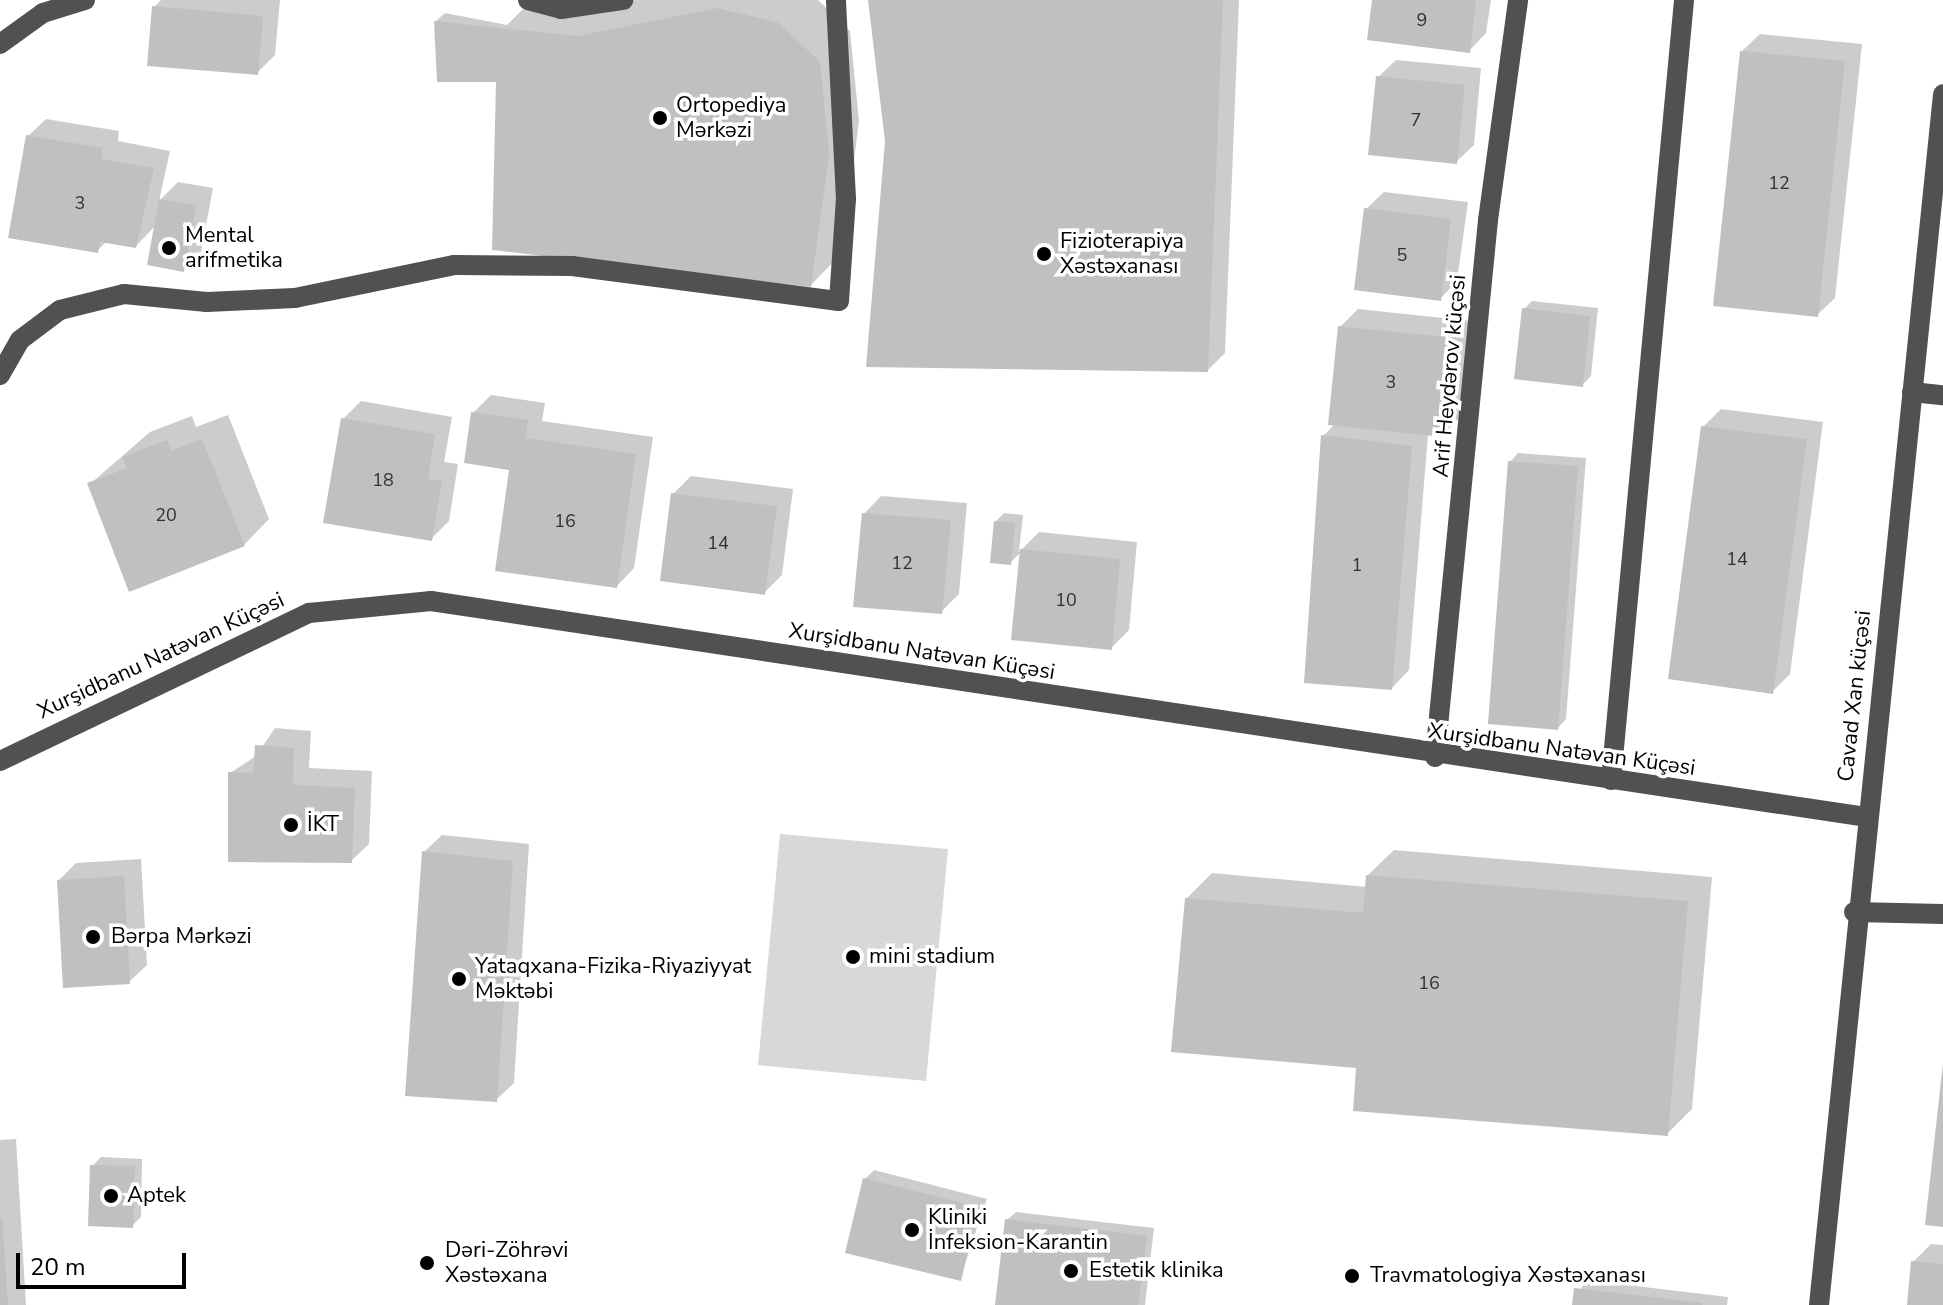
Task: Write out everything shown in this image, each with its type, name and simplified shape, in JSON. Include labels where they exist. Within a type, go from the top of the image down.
[{"type":"street","points":[[0,44],[43,13],[85,0]]},
{"type":"street","points":[[528,0],[561,9],[623,0]]},
{"type":"street","points":[[0,375],[20,340],[60,310],[124,294],[207,302],[295,298],[454,265],[572,266],[839,301],[846,199],[836,0]]},
{"type":"street","name":"Arif Heydərov küçəsi","points":[[1435,757],[1488,220],[1518,0]]},
{"type":"street","points":[[1611,780],[1684,0]]},
{"type":"street","name":"Cavad Xan küçəsi","points":[[1819,1305],[1854,912],[1943,94]]},
{"type":"street","points":[[1912,392],[1943,395]]},
{"type":"street","name":"Xurşidbanu Natəvan Küçəsi","points":[[0,761],[309,613],[431,601],[1435,757],[1866,817]]},
{"type":"street","points":[[1854,912],[1943,914]]},
{"type":"shaded area","name":"mini stadium","points":[[780,834],[948,849],[926,1081],[758,1065]]},
{"type":"building","name":"Fizioterapiya Xəstəxanası","points":[[868,0],[1223,0],[1208,372],[866,367],[885,141]]},
{"type":"building","points":[[1372,0],[1476,0],[1470,53],[1367,40]]},
{"type":"building","points":[[152,6],[263,16],[258,75],[147,66]]},
{"type":"building","name":"Ortopediya Mərkəzi","points":[[718,8],[779,23],[820,62],[829,154],[811,287],[492,250],[496,82],[437,82],[434,21],[578,36]]},
{"type":"building","points":[[1740,51],[1845,61],[1818,317],[1713,306]]},
{"type":"building","points":[[1376,76],[1465,85],[1457,164],[1368,155]]},
{"type":"building","points":[[26,135],[103,148],[101,159],[154,168],[136,248],[100,242],[98,253],[8,238]]},
{"type":"building","name":"Mental arifmetika","points":[[159,199],[196,205],[184,272],[147,265]]},
{"type":"building","points":[[1364,208],[1451,219],[1441,301],[1354,290]]},
{"type":"building","points":[[1522,308],[1590,316],[1583,387],[1514,379]]},
{"type":"building","points":[[1338,326],[1454,338],[1443,437],[1328,425]]},
{"type":"building","points":[[471,412],[528,420],[526,438],[636,454],[617,588],[495,571],[509,470],[464,463]]},
{"type":"building","points":[[341,418],[435,434],[428,479],[442,481],[432,541],[323,523]]},
{"type":"building","points":[[1701,426],[1807,439],[1773,694],[1668,679]]},
{"type":"building","points":[[1321,435],[1412,446],[1392,690],[1304,683]]},
{"type":"building","points":[[202,439],[245,546],[129,592],[87,483],[127,468],[122,457],[167,440],[171,451]]},
{"type":"building","points":[[1508,461],[1578,466],[1558,730],[1488,724]]},
{"type":"building","points":[[671,493],[777,506],[765,595],[660,581]]},
{"type":"building","points":[[862,513],[951,520],[942,614],[853,607]]},
{"type":"building","points":[[994,521],[1015,523],[1011,565],[990,563]]},
{"type":"building","points":[[1020,549],[1120,559],[1112,650],[1011,640]]},
{"type":"building","name":"İKT","points":[[255,745],[294,748],[293,785],[355,788],[352,863],[228,862],[228,772],[253,773]]},
{"type":"building","name":"Yataqxana-Fizika-Riyaziyyat Məktəbi","points":[[422,851],[513,861],[497,1102],[405,1096]]},
{"type":"building","points":[[1366,875],[1688,901],[1668,1136],[1353,1111],[1356,1068],[1171,1052],[1185,898],[1363,913]]},
{"type":"building","points":[[124,876],[130,984],[63,988],[57,880]]},
{"type":"building","points":[[1943,1063],[1943,1227],[1925,1225]]},
{"type":"building","name":"Aptek","points":[[90,1165],[135,1166],[133,1228],[88,1226]]},
{"type":"building","name":"Kliniki İnfeksion-Karantin","points":[[863,1178],[979,1207],[961,1281],[845,1253]]},
{"type":"building","points":[[2,1218],[8,1305],[0,1305]]},
{"type":"building","name":"Estetik klinika","points":[[1005,1219],[1147,1236],[1138,1305],[995,1305]]},
{"type":"building","points":[[1911,1261],[1943,1264],[1943,1305],[1907,1305]]},
{"type":"building","points":[[1574,1288],[1702,1303],[1702,1305],[1572,1305]]},
{"type":"place","name":"Ortopediya Mərkəzi","points":[[660,118]]},
{"type":"place","name":"Mental arifmetika","points":[[169,248]]},
{"type":"place","name":"Fizioterapiya Xəstəxanası","points":[[1044,254]]},
{"type":"place","name":"İKT","points":[[291,825]]},
{"type":"place","name":"Bərpa Mərkəzi","points":[[93,937]]},
{"type":"place","name":"mini stadium","points":[[853,957]]},
{"type":"place","name":"Yataqxana-Fizika-Riyaziyyat Məktəbi","points":[[459,979]]},
{"type":"place","name":"Aptek","points":[[111,1196]]},
{"type":"place","name":"Kliniki İnfeksion-Karantin","points":[[912,1230]]},
{"type":"place","name":"Dəri-Zöhrəvi Xəstəxana","points":[[427,1263]]},
{"type":"place","name":"Estetik klinika","points":[[1071,1271]]},
{"type":"place","name":"Travmatologiya Xəstəxanası","points":[[1352,1276]]}]
